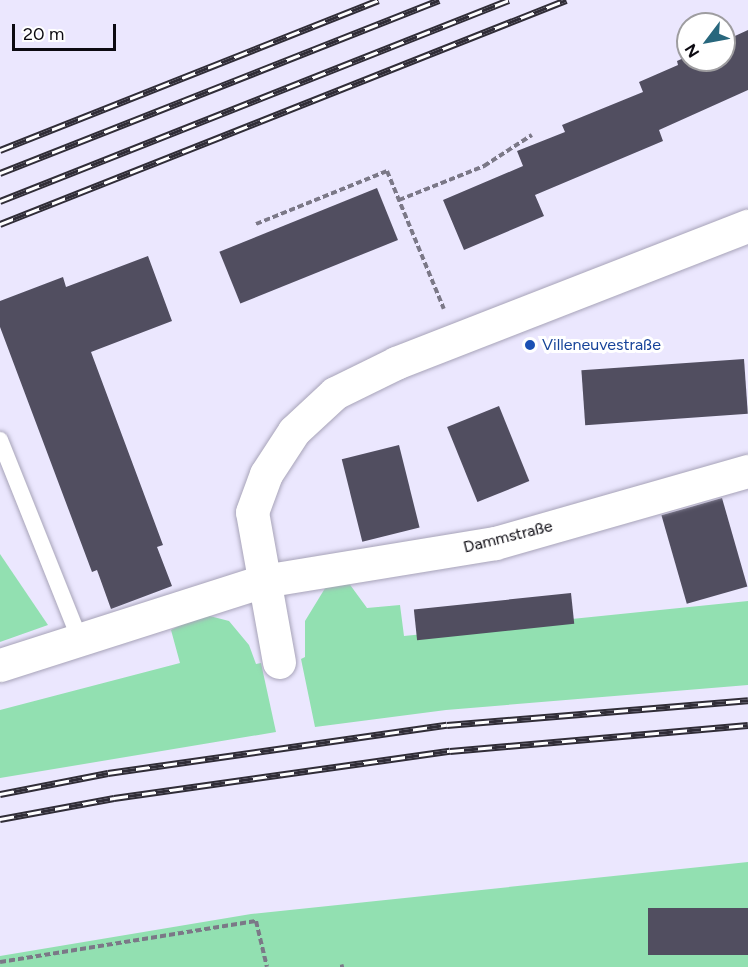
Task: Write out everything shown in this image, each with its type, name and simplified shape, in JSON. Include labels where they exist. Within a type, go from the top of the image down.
[{"type":"street","points":[[279,662],[252,512],[266,474],[294,431],[335,393],[396,363],[458,340],[744,223]]},
{"type":"street","name":"Dammstraße","points":[[0,665],[263,581],[495,543],[748,471]]},
{"type":"lane","points":[[0,440],[80,640]]},
{"type":"path","points":[[399,200],[484,166],[532,135]]},
{"type":"path","points":[[256,224],[387,171],[458,340]]},
{"type":"path","points":[[0,962],[256,921],[267,967]]},
{"type":"green space","points":[[0,554],[48,625],[0,642]]},
{"type":"green space","points":[[348,582],[367,608],[400,605],[404,636],[748,601],[748,685],[446,710],[315,727],[301,659],[305,657],[305,621],[327,585]]},
{"type":"green space","points":[[202,614],[229,621],[249,645],[256,664],[261,663],[276,732],[0,778],[0,710],[180,663],[171,630]]},
{"type":"green space","points":[[748,862],[748,967],[0,967],[0,956],[251,914]]},
{"type":"building","points":[[748,30],[748,90],[659,130],[663,141],[535,195],[544,216],[464,250],[443,200],[523,166],[517,151],[565,132],[562,125],[643,92],[639,82],[676,66],[676,72],[736,72],[736,36]]},
{"type":"building","points":[[377,188],[398,240],[240,304],[219,252]]},
{"type":"building","points":[[148,256],[172,321],[91,352],[163,545],[157,547],[172,586],[111,609],[97,570],[92,572],[0,327],[0,301],[63,277],[66,287]]},
{"type":"building","points":[[744,359],[748,414],[585,425],[581,370]]},
{"type":"building","points":[[499,406],[529,481],[477,502],[447,427]]},
{"type":"building","points":[[399,445],[420,527],[362,542],[342,459]]},
{"type":"building","points":[[722,498],[747,586],[687,604],[661,515]]},
{"type":"building","points":[[571,593],[574,624],[417,640],[414,610]]},
{"type":"building","points":[[648,908],[748,908],[748,955],[648,955]]},
{"type":"railway","points":[[0,150],[378,0]]},
{"type":"railway","points":[[0,173],[439,0]]},
{"type":"railway","points":[[0,201],[509,0]]},
{"type":"railway","points":[[0,224],[566,0]]},
{"type":"railway","points":[[0,794],[108,773],[447,725],[748,700]]},
{"type":"railway","points":[[0,819],[114,798],[450,751],[748,725]]},
{"type":"place","name":"Villeneuvestraße","points":[[530,345]]}]
